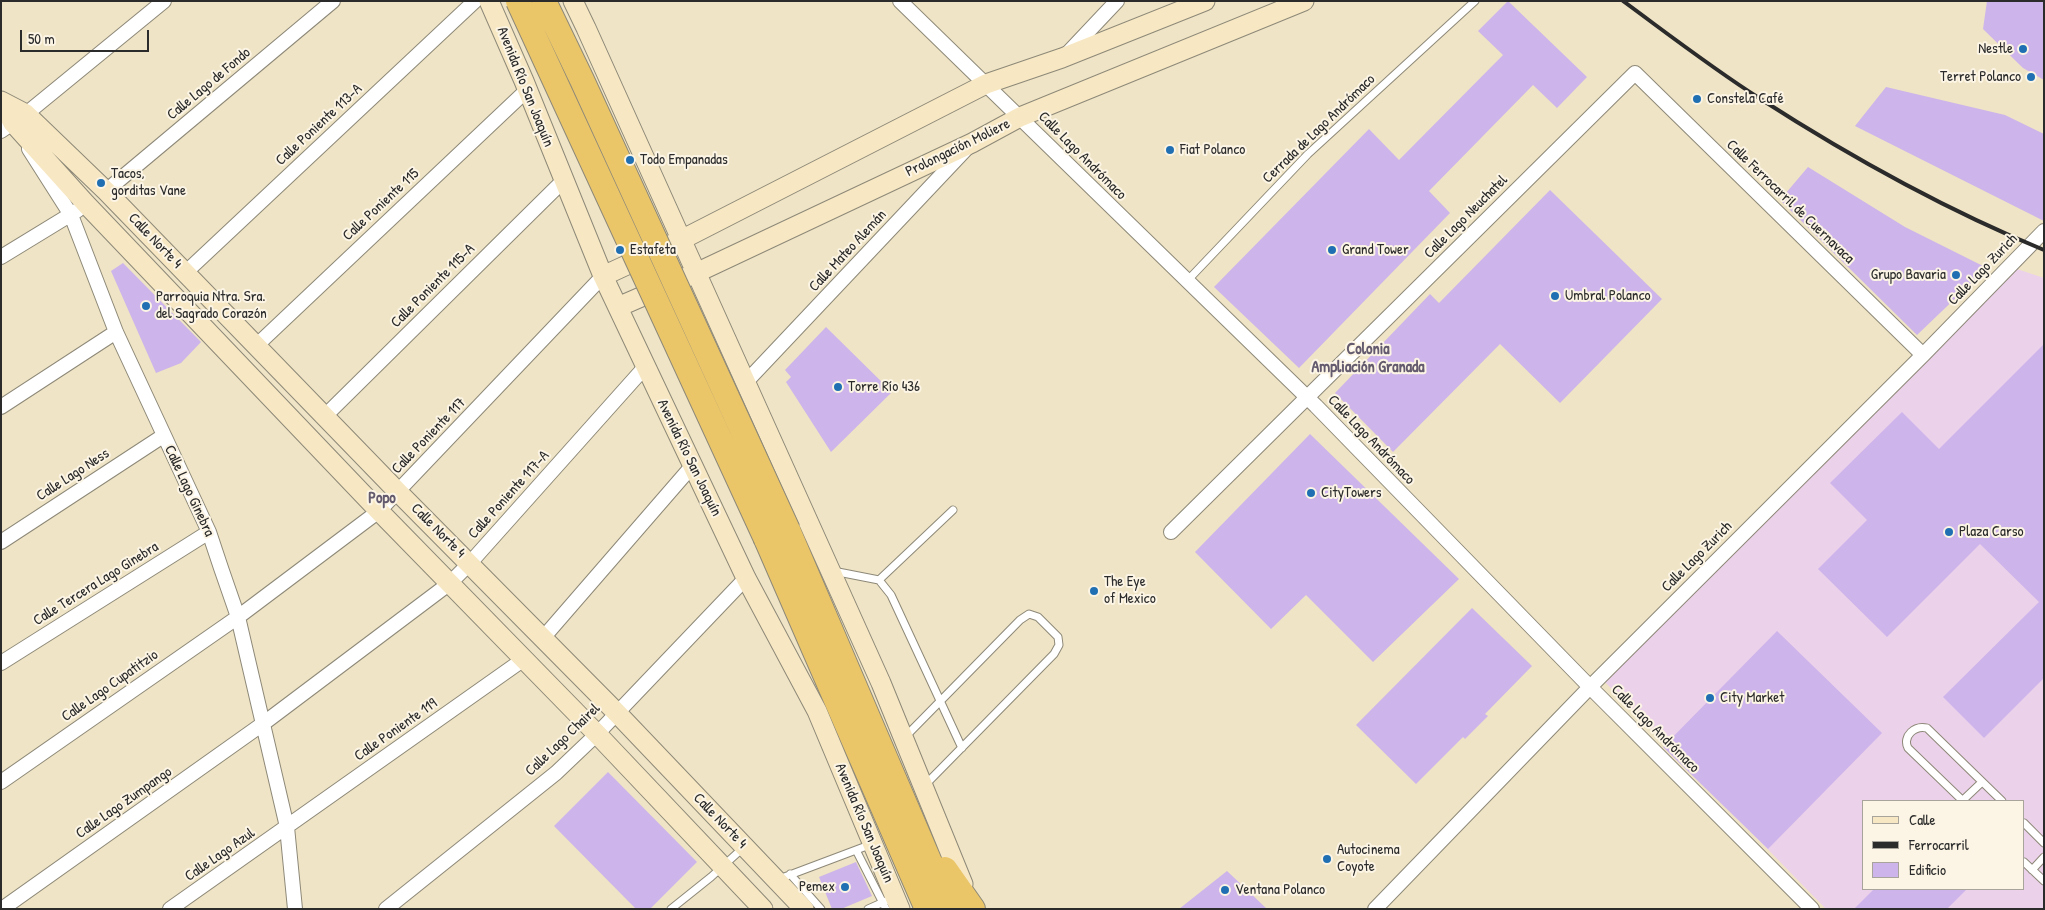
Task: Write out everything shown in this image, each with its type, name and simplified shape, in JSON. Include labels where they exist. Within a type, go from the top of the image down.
[{"type":"highway","name":"Avenida Río San Joaquín","points":[[518,1],[766,539],[909,840],[950,909]]},
{"type":"highway","name":"Avenida Río San Joaquín","points":[[544,1],[788,530],[909,840],[927,909]]},
{"type":"highway","points":[[895,905],[909,840],[939,860],[973,909]]},
{"type":"street","points":[[13,123],[164,1]]},
{"type":"street","name":"Calle Lago de Fondo","points":[[106,191],[332,1]]},
{"type":"street","name":"Calle Poniente 113-A","points":[[185,273],[475,1]]},
{"type":"street","name":"Avenida Río San Joaquín","points":[[489,1],[603,276],[746,578],[817,711],[865,847],[895,905]]},
{"type":"street","points":[[573,1],[830,570],[903,738],[973,909]]},
{"type":"street","name":"Calle Lago Andrómaco","points":[[900,1],[1307,398],[1590,687],[1812,909]]},
{"type":"street","points":[[1062,58],[1117,1]]},
{"type":"street","points":[[603,276],[681,240],[986,84],[1062,58],[1205,1]]},
{"type":"street","name":"Prolongación Moliere","points":[[618,307],[696,273],[972,143],[1020,118],[1304,1]]},
{"type":"street","points":[[514,58],[553,52],[570,44],[581,36],[586,28]]},
{"type":"street","name":"Calle Ferrocarril de Cuernavaca","points":[[1635,72],[1923,355]]},
{"type":"street","name":"Calle Lago Neuchatel","points":[[1171,532],[1635,72]]},
{"type":"street","name":"Calle Poniente 115","points":[[257,344],[527,90]]},
{"type":"street","name":"Calle Lago Ginebra","points":[[2,101],[13,123],[71,215],[116,332],[209,532],[238,617],[288,827],[295,909]]},
{"type":"street","name":"Calle Norte 4","points":[[13,123],[106,191],[326,415],[398,492],[616,712],[744,847],[783,877],[804,909]]},
{"type":"street","name":"Calle Norte 4","points":[[13,123],[86,204],[763,909]]},
{"type":"street","name":"Calle Mateo Alemán","points":[[746,382],[972,143]]},
{"type":"street","name":"Calle Poniente 115-A","points":[[326,415],[563,180]]},
{"type":"street","points":[[1,257],[86,204]]},
{"type":"street","name":"Calle Lago Zurich","points":[[1375,909],[1590,687],[1923,355],[2044,231]]},
{"type":"street","name":"Calle Poniente 117","points":[[238,617],[379,511],[603,276]]},
{"type":"street","points":[[1,406],[116,332]]},
{"type":"street","name":"Calle Poniente 117-A","points":[[264,723],[450,583],[645,367]]},
{"type":"street","name":"Calle Lago Ness","points":[[1,542],[163,436]]},
{"type":"street","points":[[543,638],[693,465]]},
{"type":"street","name":"Calle Tercera Lago Ginebra","points":[[1,663],[209,532]]},
{"type":"street","name":"Calle Lago Chairel","points":[[386,909],[556,773],[746,578]]},
{"type":"street","name":"Calle Lago Cupatitzio","points":[[1,782],[238,617]]},
{"type":"street","name":"Calle Poniente 119","points":[[288,827],[524,659]]},
{"type":"street","name":"Calle Lago Zumpango","points":[[2,909],[264,723]]},
{"type":"street","name":"Calle Lago Azul","points":[[170,909],[288,827]]},
{"type":"lane","name":"Cerrada de Lago Andrómaco","points":[[1187,282],[1308,154],[1475,1]]},
{"type":"lane","points":[[879,580],[953,510]]},
{"type":"lane","points":[[830,570],[879,580],[891,595],[962,748]]},
{"type":"lane","points":[[903,738],[1020,620],[1029,614],[1038,616],[1058,637],[1059,645],[1054,654],[923,787]]},
{"type":"lane","points":[[1962,800],[1908,748],[1906,738],[1916,728],[1921,726],[1927,728],[2001,800]]},
{"type":"lane","points":[[1964,800],[1982,782]]},
{"type":"lane","points":[[2025,824],[2044,843]]},
{"type":"lane","points":[[671,909],[744,847]]},
{"type":"lane","points":[[821,909],[783,877],[865,847]]},
{"type":"lane","points":[[2032,870],[2044,858]]},
{"type":"lane","points":[[2025,863],[2044,881]]},
{"type":"lane","points":[[868,909],[895,905]]},
{"type":"shaded area","name":"Plaza Carso","points":[[2014,268],[2044,278],[2044,909],[1826,909],[1603,680]]},
{"type":"building","name":"Grand Tower","points":[[1508,1],[1587,77],[1557,108],[1533,85],[1429,191],[1450,213],[1299,368],[1214,287],[1369,129],[1399,160],[1503,55],[1478,31]]},
{"type":"building","name":"Nestle","points":[[1987,1],[2044,1],[2044,80],[2023,68],[1983,29]]},
{"type":"building","points":[[1886,87],[2005,115],[2044,134],[2044,221],[1855,126]]},
{"type":"building","points":[[1808,167],[1905,227],[1987,268],[1917,335],[1780,200]]},
{"type":"building","name":"Umbral Polanco","points":[[1550,190],[1662,299],[1560,403],[1500,344],[1393,452],[1335,393],[1430,294],[1439,303]]},
{"type":"building","name":"Parroquia Ntra. Sra. del Sagrado Corazón","points":[[123,263],[201,342],[181,363],[156,373],[111,271]]},
{"type":"building","name":"Torre Río 436","points":[[826,327],[892,392],[831,452],[786,382],[791,377],[785,370]]},
{"type":"building","name":"Plaza Carso","points":[[2044,344],[2044,678],[1984,738],[1943,697],[2039,602],[1980,544],[1887,637],[1818,569],[1867,520],[1830,483],[1902,412],[1939,449]]},
{"type":"building","name":"CityTowers","points":[[1310,434],[1459,579],[1373,662],[1306,595],[1271,629],[1195,552]]},
{"type":"building","points":[[1472,608],[1532,666],[1485,714],[1488,716],[1465,739],[1463,737],[1416,784],[1356,725]]},
{"type":"building","points":[[1777,631],[1882,733],[1768,849],[1663,747]]},
{"type":"building","points":[[608,772],[697,862],[650,909],[636,909],[554,826]]},
{"type":"building","name":"Pemex","points":[[856,862],[872,896],[841,909],[832,909],[819,877]]},
{"type":"building","name":"Ventana Polanco","points":[[1227,871],[1267,909],[1179,909]]},
{"type":"building","points":[[1873,890],[1966,890],[1947,909],[1854,909]]},
{"type":"railway","points":[[1623,1],[1724,75],[1862,161],[1970,217],[2044,250]]},
{"type":"place","name":"Nestle","points":[[2023,49]]},
{"type":"place","name":"Terret Polanco","points":[[2031,77]]},
{"type":"place","name":"Constela Café","points":[[1697,99]]},
{"type":"place","name":"Fiat Polanco","points":[[1170,150]]},
{"type":"place","name":"Todo Empanadas","points":[[630,160]]},
{"type":"place","name":"Tacos, gorditas Vane","points":[[101,183]]},
{"type":"place","name":"Estafeta","points":[[620,250]]},
{"type":"place","name":"Grand Tower","points":[[1332,250]]},
{"type":"place","name":"Grupo Bavaria","points":[[1956,275]]},
{"type":"place","name":"Umbral Polanco","points":[[1555,296]]},
{"type":"place","name":"Parroquia Ntra. Sra. del Sagrado Corazón","points":[[146,306]]},
{"type":"place","name":"Torre Río 436","points":[[838,387]]},
{"type":"place","name":"CityTowers","points":[[1311,493]]},
{"type":"place","name":"Plaza Carso","points":[[1949,532]]},
{"type":"place","name":"The Eye of Mexico","points":[[1094,591]]},
{"type":"place","name":"City Market","points":[[1710,698]]},
{"type":"place","name":"Autocinema Coyote","points":[[1327,859]]},
{"type":"place","name":"Pemex","points":[[845,887]]},
{"type":"place","name":"Ventana Polanco","points":[[1225,890]]},
{"type":"district","name":"Colonia Ampliación Granada","points":[[1368,359]]},
{"type":"district","name":"Popo","points":[[382,499]]}]
